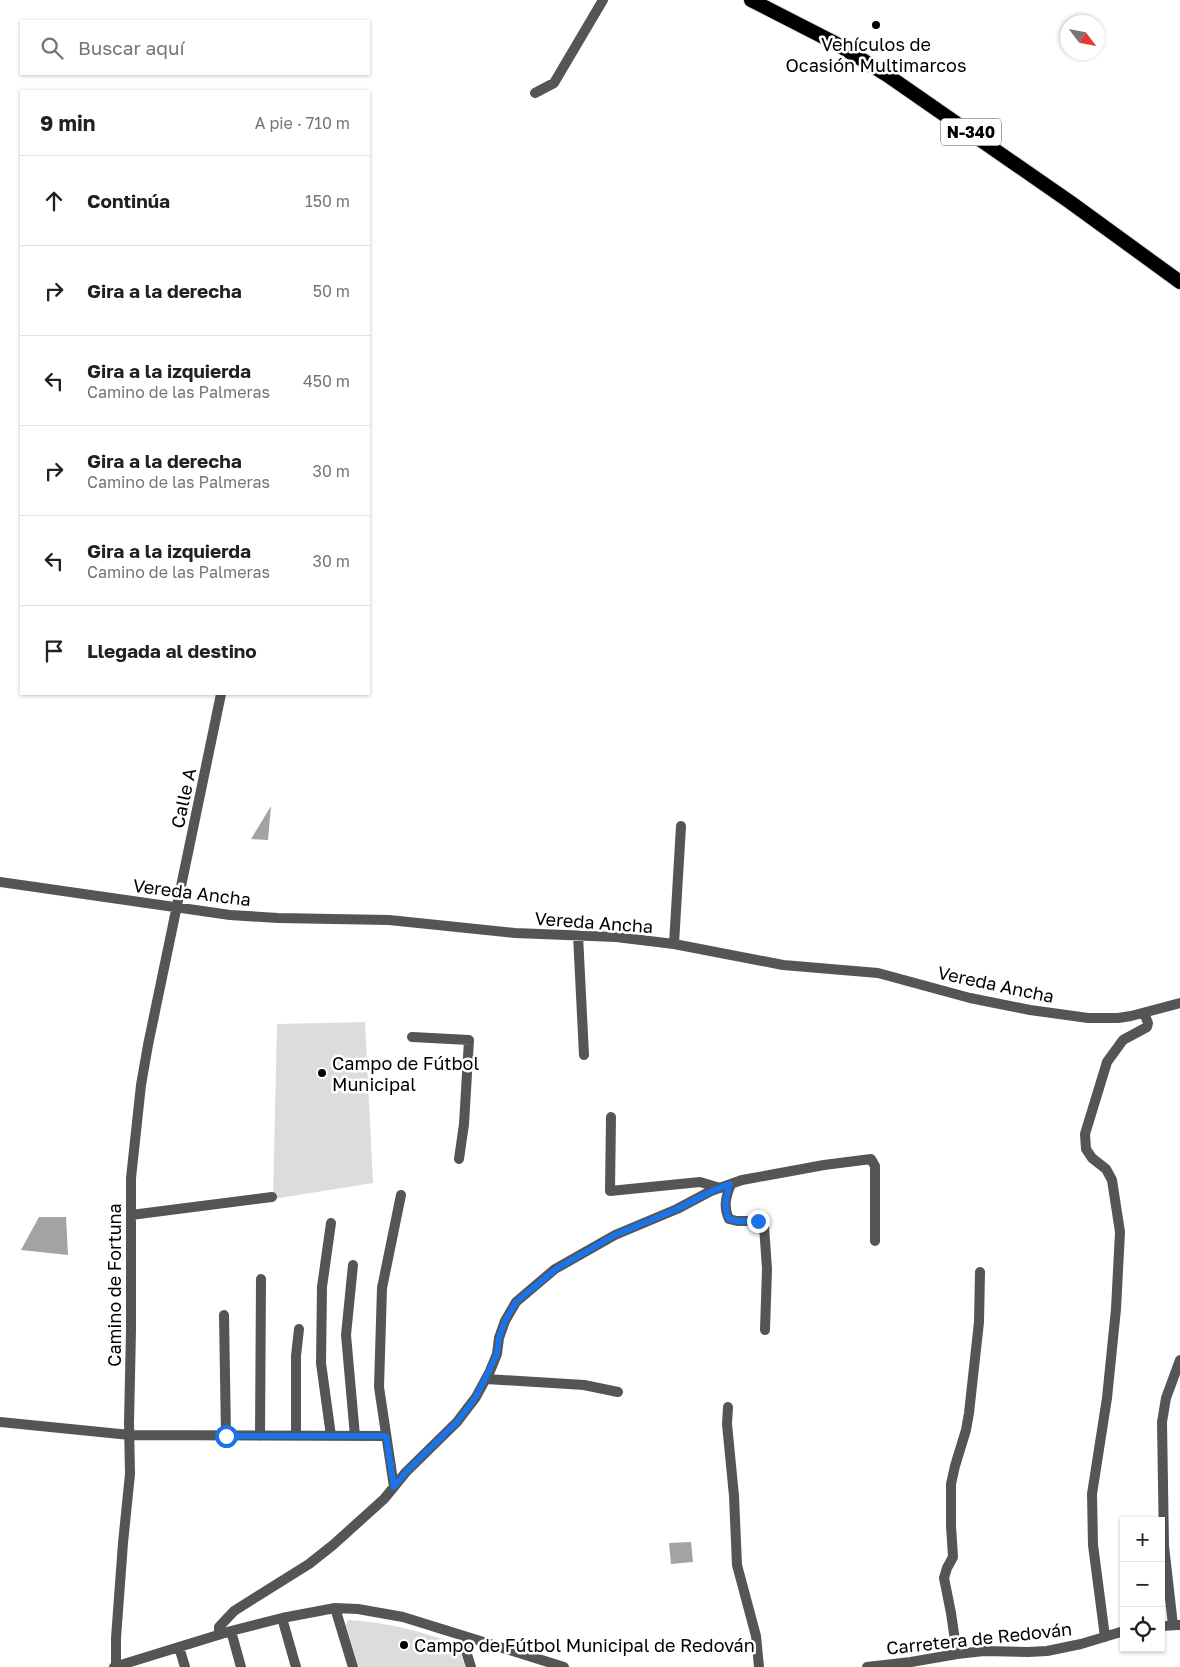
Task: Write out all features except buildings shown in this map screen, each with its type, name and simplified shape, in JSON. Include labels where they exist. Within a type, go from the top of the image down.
[{"type":"highway","name":"N-340","points":[[751,0],[835,43],[880,70],[930,103],[1180,282]]},
{"type":"street","points":[[536,93],[554,83],[603,0]]},
{"type":"street","points":[[764,0],[795,17],[813,32]]},
{"type":"street","name":"Calle A","points":[[178,908],[221,695]]},
{"type":"street","points":[[674,944],[681,826]]},
{"type":"street","name":"Vereda Ancha","points":[[0,882],[230,915],[389,920],[515,933],[616,937],[674,944],[783,965],[878,973],[970,998],[1030,1010],[1105,1018],[1118,1018],[1144,1013],[1180,1002]]},
{"type":"street","name":"Camino de Fortuna","points":[[115,1667],[123,1544],[130,1474],[131,1178],[141,1085],[178,908]]},
{"type":"street","points":[[578,935],[584,1055]]},
{"type":"street","points":[[1105,1637],[1094,1545],[1092,1494],[1107,1398],[1116,1309],[1120,1232],[1112,1180],[1106,1169],[1092,1158],[1086,1149],[1085,1134],[1107,1062],[1123,1040],[1147,1027],[1148,1023],[1144,1013]]},
{"type":"street","points":[[412,1037],[469,1040],[464,1124],[459,1159]]},
{"type":"street","points":[[611,1117],[610,1191],[700,1182],[725,1186]]},
{"type":"street","points":[[219,1635],[219,1627],[234,1611],[309,1564],[384,1499],[406,1472],[457,1422],[476,1397],[486,1379],[497,1354],[499,1338],[505,1321],[516,1302],[556,1269],[615,1235],[725,1186],[754,1177],[871,1159],[876,1166],[875,1241]]},
{"type":"street","points":[[725,1186],[726,1213],[729,1219],[758,1221],[764,1226],[767,1269],[765,1330]]},
{"type":"street","points":[[394,1487],[380,1387],[382,1288],[401,1195]]},
{"type":"street","points":[[131,1215],[272,1197]]},
{"type":"street","points":[[331,1223],[322,1288],[321,1363],[331,1436]]},
{"type":"street","points":[[353,1265],[346,1335],[355,1436]]},
{"type":"street","points":[[957,1654],[944,1578],[953,1557],[951,1526],[952,1484],[954,1466],[966,1430],[969,1413],[979,1322],[980,1272]]},
{"type":"street","points":[[260,1436],[262,1280]]},
{"type":"street","points":[[224,1315],[226,1436]]},
{"type":"street","points":[[296,1436],[296,1356],[299,1329]]},
{"type":"street","points":[[1177,1625],[1164,1546],[1162,1422],[1166,1398],[1180,1360]]},
{"type":"street","points":[[486,1379],[584,1385],[618,1392]]},
{"type":"street","points":[[728,1408],[727,1424],[734,1496],[737,1565],[756,1636],[760,1667]]},
{"type":"street","points":[[0,1422],[130,1435],[386,1436]]},
{"type":"street","points":[[115,1667],[231,1631],[282,1618],[335,1608],[386,1613],[425,1622],[542,1663],[564,1667]]},
{"type":"street","points":[[335,1608],[353,1667]]},
{"type":"street","points":[[282,1618],[296,1667]]},
{"type":"street","points":[[231,1631],[241,1667]]},
{"type":"street","name":"Carretera de Redován","points":[[866,1667],[984,1651],[1047,1651],[1120,1632]]},
{"type":"street","points":[[462,1635],[471,1667]]},
{"type":"street","points":[[178,1647],[185,1667]]},
{"type":"shaded area","points":[[271,806],[268,840],[251,839]]},
{"type":"shaded area","name":"Campo de Fútbol Municipal","points":[[365,1022],[373,1183],[273,1199],[277,1024]]},
{"type":"shaded area","points":[[39,1217],[66,1217],[68,1255],[21,1250]]},
{"type":"shaded area","points":[[691,1542],[693,1562],[671,1564],[669,1543]]},
{"type":"shaded area","name":"Campo de Fútbol Municipal de Redován","points":[[348,1620],[402,1628],[455,1643],[459,1647],[465,1667],[359,1667],[346,1625]]},
{"type":"place","name":"Vehículos de Ocasión Multimarcos","points":[[876,25]]},
{"type":"place","name":"Campo de Fútbol Municipal","points":[[322,1073]]},
{"type":"place","name":"Campo de Fútbol Municipal de Redován","points":[[404,1645]]},
{"type":"route","points":[[226,1436],[386,1436],[394,1487],[406,1472],[457,1422],[476,1397],[490,1371],[497,1354],[499,1338],[505,1321],[516,1302],[556,1269],[615,1235],[730,1184],[726,1198],[726,1213],[729,1219],[758,1221]]}]
